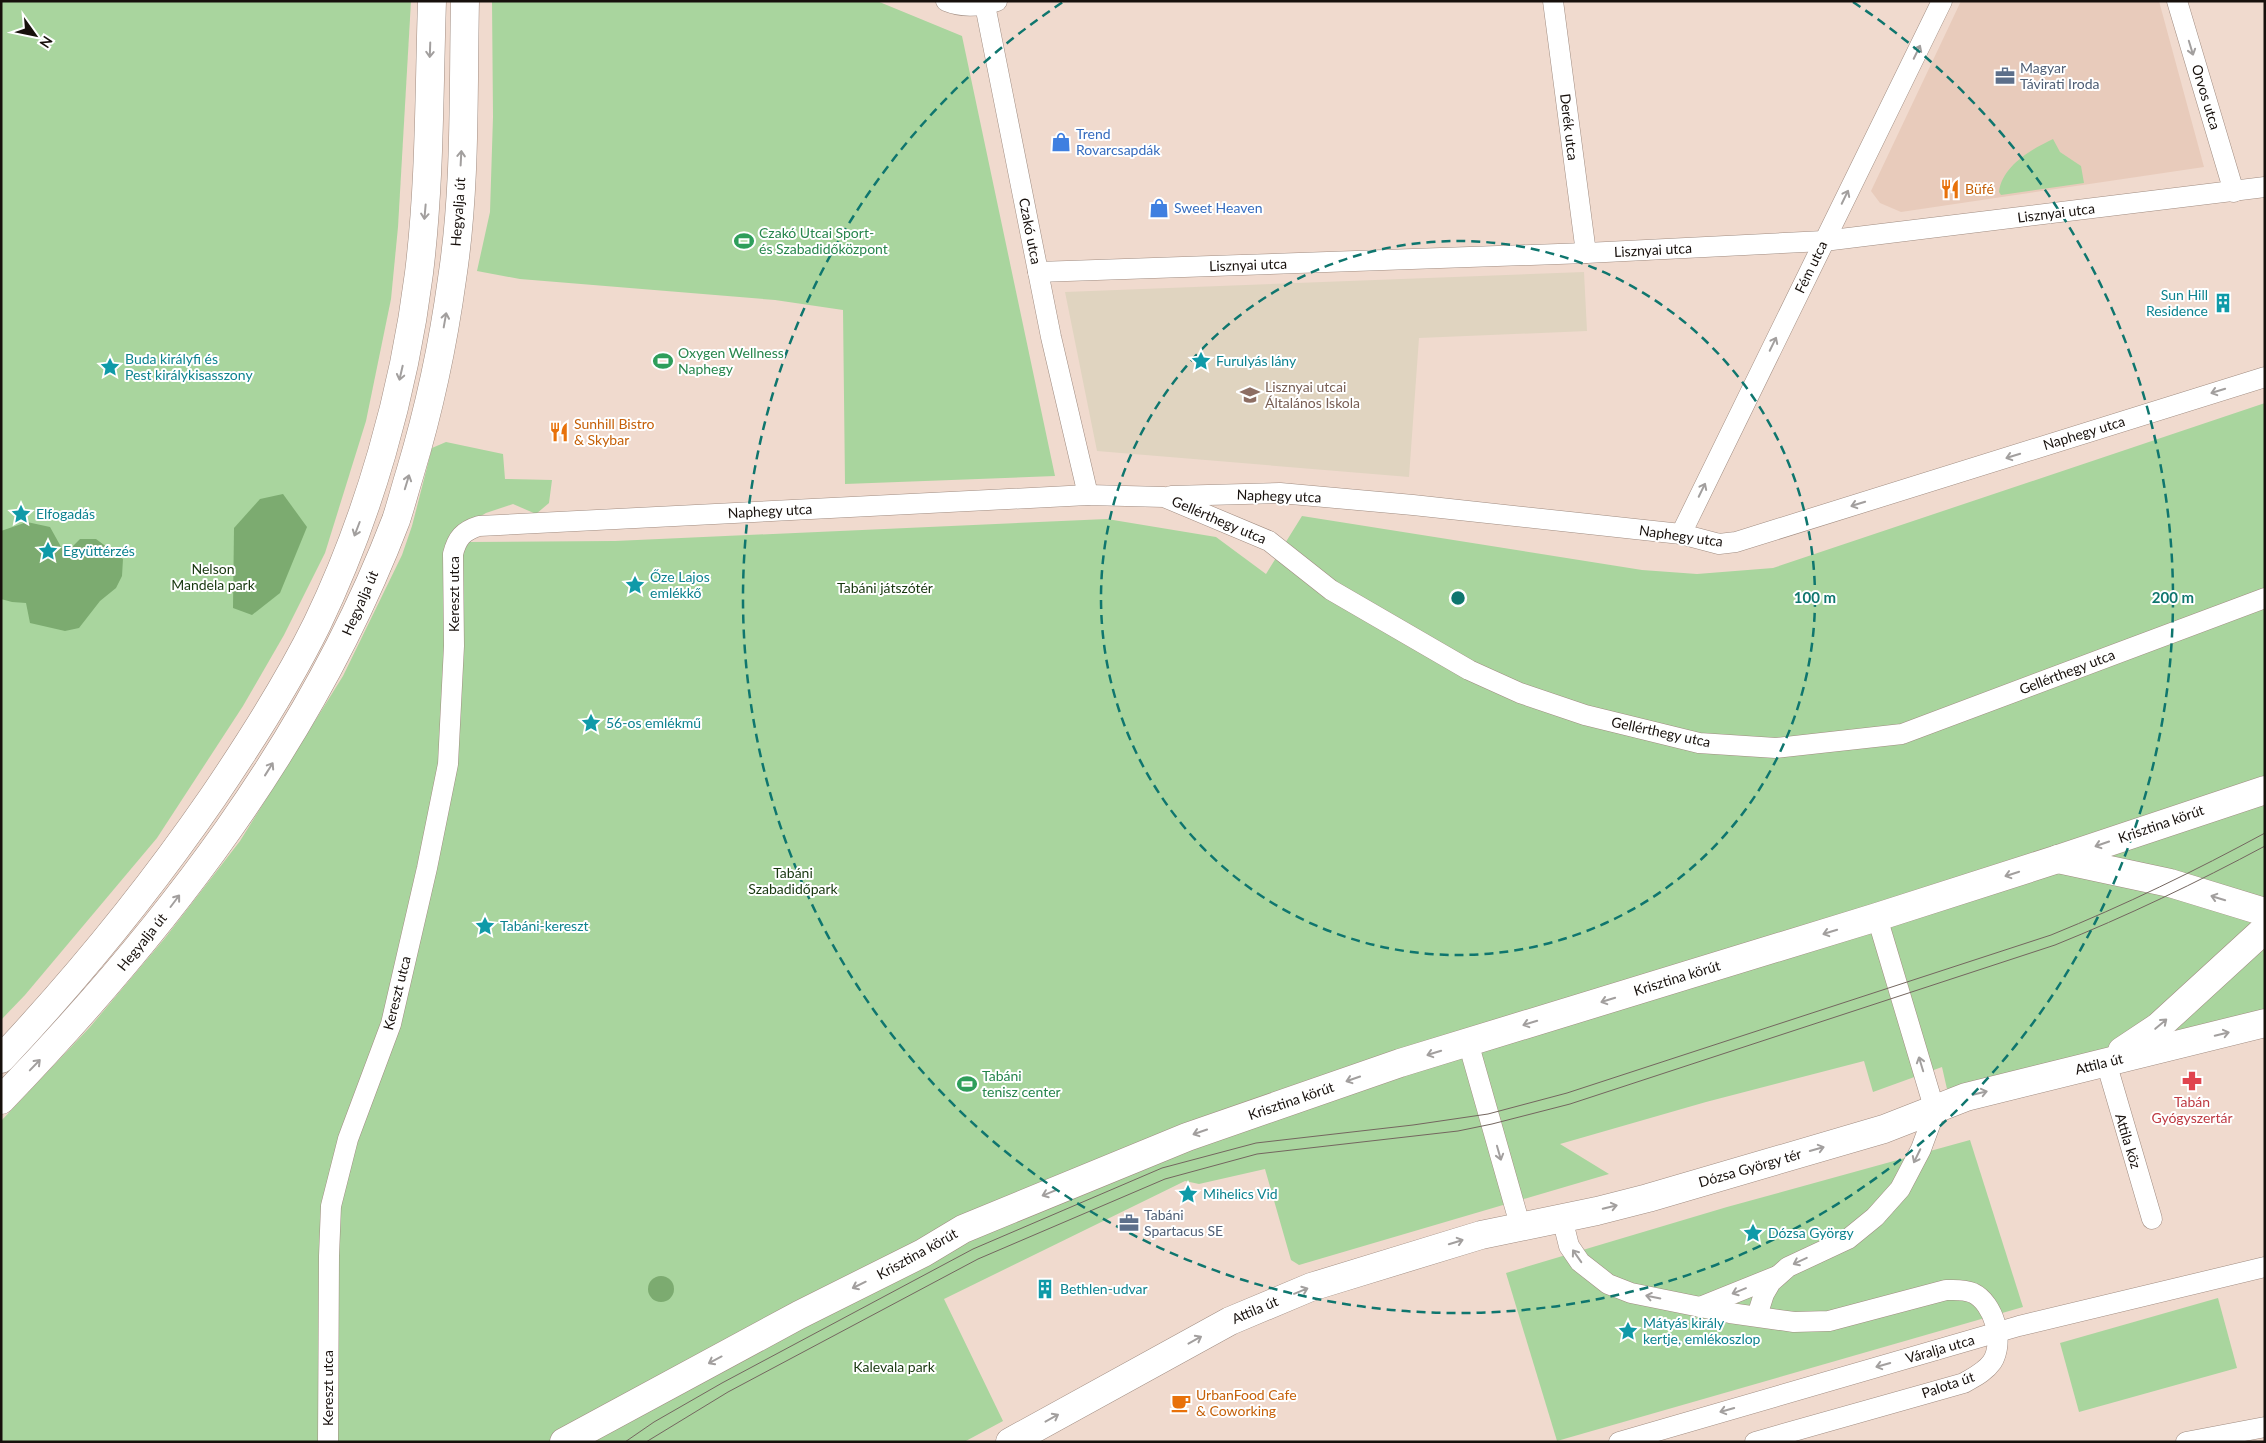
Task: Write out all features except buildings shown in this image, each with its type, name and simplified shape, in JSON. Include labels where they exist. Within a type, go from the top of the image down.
[{"type":"main road","points":[[1,1059],[116,928],[206,807],[244,752],[286,683],[316,624],[342,566],[366,503],[388,428],[407,344],[419,275],[426,204],[432,1]]},
{"type":"main road","name":"Hegyalja út","points":[[1,1100],[98,995],[173,905],[220,842],[263,779],[306,710],[335,657],[360,605],[397,518],[421,436],[453,278],[462,138],[465,1]]},
{"type":"main road","name":"Krisztina körút","points":[[564,1442],[799,1315],[923,1253],[963,1229],[1187,1137],[1400,1063],[2058,860],[2265,790]]},
{"type":"main road","name":"Krisztina körút","points":[[2058,860],[2170,883],[2265,912]]},
{"type":"main road","points":[[2106,1062],[2158,1027],[2265,929]]},
{"type":"main road","name":"Attila út","points":[[1935,1111],[1966,1097],[2265,1023]]},
{"type":"main road","name":"Dózsa György tér","points":[[1520,1225],[1562,1218],[1667,1192],[1884,1130],[1935,1111]]},
{"type":"main road","name":"Attila út","points":[[1010,1442],[1230,1320],[1311,1287],[1481,1235],[1520,1225]]},
{"type":"street","name":"Czakó utca","points":[[946,1],[960,6],[991,3],[1038,272],[1070,425],[1088,495]]},
{"type":"street","name":"Derék utca","points":[[1553,1],[1586,253]]},
{"type":"street","name":"Fém utca","points":[[1681,534],[1942,1]]},
{"type":"street","name":"Orvos utca","points":[[2178,1],[2234,192]]},
{"type":"street","name":"Lisznyai utca","points":[[1038,272],[1586,253],[1824,241],[2265,187]]},
{"type":"street","name":"Naphegy utca","points":[[1164,497],[1280,493],[1413,505],[1681,534],[1719,544],[1736,542],[2265,377]]},
{"type":"street","name":"Naphegy utca","points":[[456,540],[467,530],[479,526],[1088,495]]},
{"type":"street","name":"Gellérthegy utca","points":[[1088,495],[1164,497],[1269,541],[1331,590],[1469,670],[1520,692],[1585,715],[1699,743],[1776,748],[1902,734],[2265,598]]},
{"type":"street","name":"Kereszt utca","points":[[328,1442],[331,1206],[348,1139],[391,1024],[427,868],[448,764],[454,646],[452,580],[453,554],[456,540]]},
{"type":"street","points":[[1562,1218],[1570,1246],[1580,1262],[1608,1284],[1631,1293],[1757,1316],[1764,1294],[1771,1282],[1788,1267],[1848,1239],[1874,1217],[1900,1189],[1921,1149],[1935,1111],[1877,917]]},
{"type":"street","points":[[1468,1042],[1520,1225]]},
{"type":"street","name":"Attila köz","points":[[2106,1062],[2152,1219]]},
{"type":"street","name":"Váralja utca","points":[[1619,1442],[1997,1332],[2265,1267]]},
{"type":"street","points":[[1700,1307],[1779,1275]]},
{"type":"street","name":"Palota út","points":[[1755,1442],[1964,1383],[1980,1374],[1992,1362],[1997,1350],[1997,1332],[1991,1311],[1973,1293],[1960,1289],[1946,1290],[1830,1321],[1794,1322],[1757,1316]]},
{"type":"street","points":[[2186,1442],[2265,1427]]},
{"type":"shaded area","points":[[1961,1],[2159,1],[2204,167],[1901,212],[1880,203],[1871,191]]},
{"type":"shaded area","name":"Lisznyai utcai Általános Iskola","points":[[1584,272],[1587,331],[1419,338],[1409,477],[1097,451],[1065,292]]},
{"type":"green space","name":"Nelson Mandela park","points":[[1,1],[411,1],[398,227],[391,299],[366,421],[325,553],[284,635],[243,706],[157,838],[25,995],[1,1020]]},
{"type":"green space","name":"Czakó Utcai Sport- és Szabadidőközpont","points":[[492,1],[877,1],[962,36],[1055,476],[845,484],[843,310],[775,300],[520,279],[477,271],[490,212],[493,117]]},
{"type":"green space","points":[[2053,139],[2060,152],[2081,166],[2084,183],[2001,195],[1999,192],[2001,183],[2012,166],[2027,153]]},
{"type":"green space","points":[[2265,403],[2265,1011],[1947,1089],[1942,1067],[1873,1092],[1864,1061],[1706,1102],[1560,1144],[1609,1174],[1299,1265],[1291,1260],[1265,1169],[1199,1184],[1185,1181],[944,1299],[1003,1421],[964,1442],[1,1442],[1,1121],[90,1027],[165,938],[240,841],[343,676],[402,555],[412,526],[432,448],[446,442],[503,454],[505,479],[552,480],[549,503],[536,514],[513,504],[486,513],[469,523],[469,542],[615,541],[1107,519],[1216,537],[1266,574],[1302,516],[1642,570],[1697,574],[1773,568]]},
{"type":"green space","points":[[283,494],[307,527],[280,593],[252,615],[233,608],[234,528],[260,499]]},
{"type":"green space","points":[[27,522],[50,527],[65,554],[80,539],[96,539],[123,559],[122,576],[116,588],[100,601],[79,628],[65,631],[30,623],[26,603],[1,599],[1,531]]},
{"type":"green space","points":[[1970,1140],[2023,1307],[1557,1441],[1506,1273],[1727,1207]]},
{"type":"green space","points":[[661,1276],[670,1280],[674,1289],[670,1298],[661,1302],[652,1298],[648,1289],[652,1280]]},
{"type":"green space","points":[[2218,1298],[2237,1368],[2079,1412],[2060,1343]]},
{"type":"tram line","points":[[625,1442],[654,1422],[722,1383],[973,1249],[1162,1168],[1256,1143],[1413,1125],[1488,1114],[1567,1093],[2051,935],[2160,887],[2265,833]]},
{"type":"tram line","points":[[646,1442],[728,1392],[978,1259],[1165,1179],[1257,1154],[1458,1131],[1570,1104],[2055,945],[2161,898],[2265,846]]},
{"type":"place","name":"Magyar Távirati Iroda","points":[[2005,76]]},
{"type":"place","name":"Trend Rovarcsapdák","points":[[1061,142]]},
{"type":"place","name":"Büfé","points":[[1950,189]]},
{"type":"place","name":"Sweet Heaven","points":[[1159,208]]},
{"type":"place","name":"Czakó Utcai Sport- és Szabadidőközpont","points":[[744,241]]},
{"type":"place","name":"Sun Hill Residence","points":[[2223,303]]},
{"type":"place","name":"Oxygen Wellness Naphegy","points":[[663,361]]},
{"type":"place","name":"Furulyás lány","points":[[1201,361]]},
{"type":"place","name":"Buda királyfi és Pest királykisasszony","points":[[110,367]]},
{"type":"place","name":"Lisznyai utcai Általános Iskola","points":[[1250,395]]},
{"type":"place","name":"Sunhill Bistro & Skybar","points":[[559,432]]},
{"type":"place","name":"Elfogadás","points":[[21,514]]},
{"type":"place","name":"Együttérzés","points":[[48,551]]},
{"type":"place","name":"Őze Lajos emlékkő","points":[[635,585]]},
{"type":"place","name":"56-os emlékmű","points":[[591,723]]},
{"type":"place","name":"Tabáni-kereszt","points":[[485,926]]},
{"type":"place","name":"Tabán Gyógyszertár","points":[[2192,1081]]},
{"type":"place","name":"Tabáni tenisz center","points":[[967,1084]]},
{"type":"place","name":"Mihelics Vid","points":[[1188,1194]]},
{"type":"place","name":"Tabáni Spartacus SE","points":[[1129,1223]]},
{"type":"place","name":"Dózsa György","points":[[1753,1233]]},
{"type":"place","name":"Bethlen-udvar","points":[[1045,1289]]},
{"type":"place","name":"Mátyás király kertje, emlékoszlop","points":[[1628,1331]]},
{"type":"place","name":"UrbanFood Cafe & Coworking","points":[[1181,1403]]},
{"type":"park label","name":"Tabáni játszótér","points":[[885,588]]},
{"type":"park label","name":"Tabáni Szabadidőpark","points":[[793,882]]},
{"type":"park label","name":"Kalevala park","points":[[894,1367]]}]
